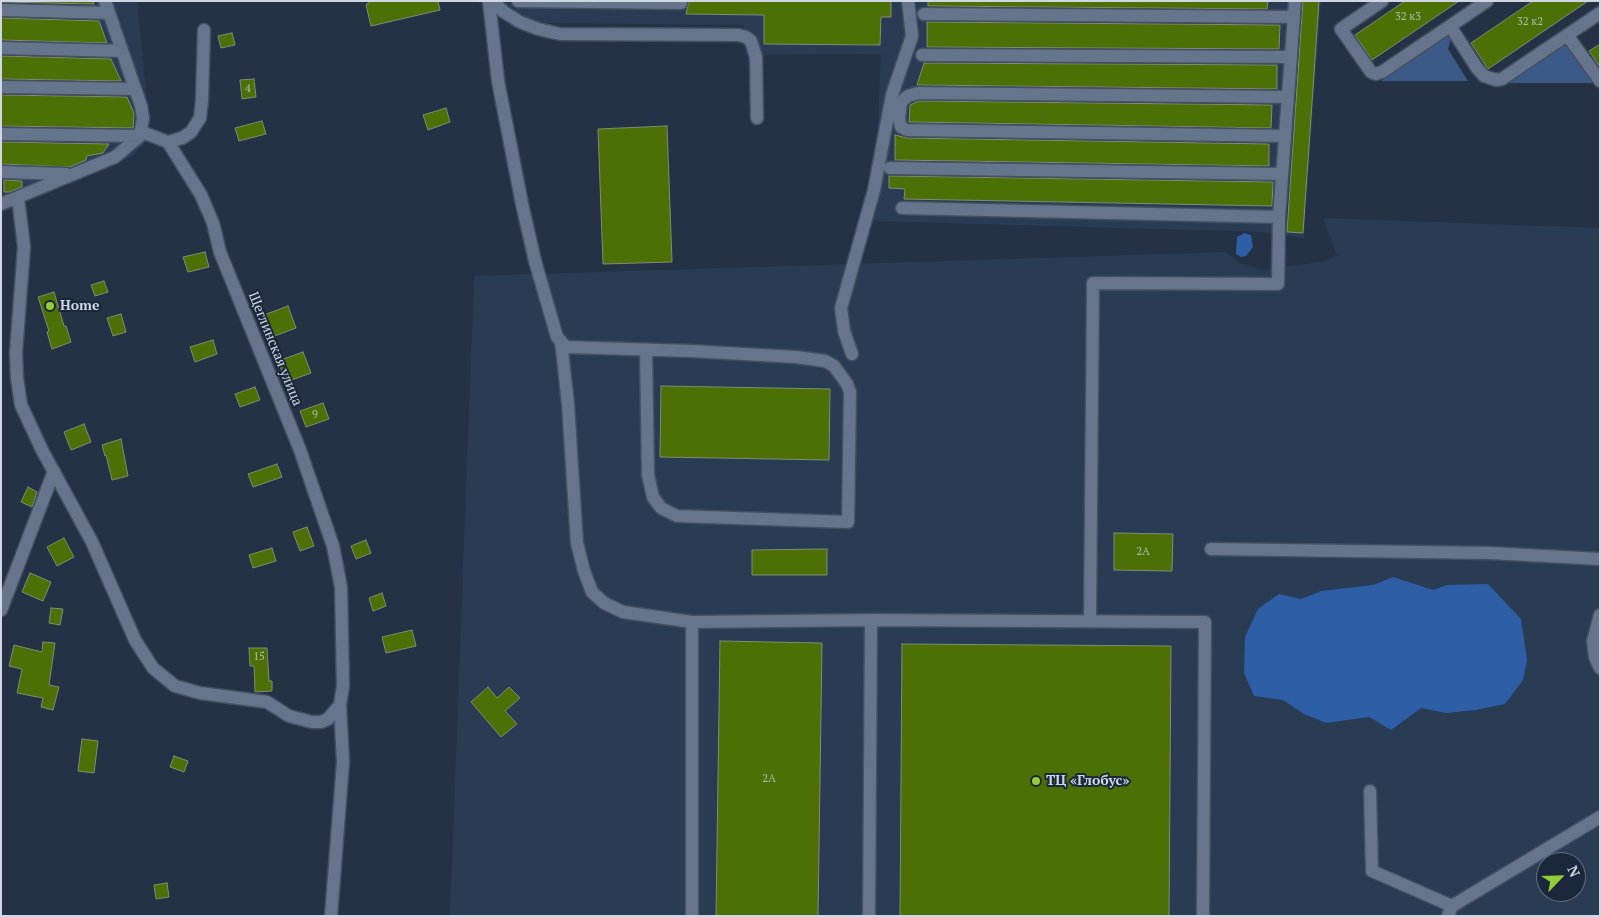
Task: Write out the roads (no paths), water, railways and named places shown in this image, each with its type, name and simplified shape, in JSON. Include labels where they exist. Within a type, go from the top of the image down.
[{"type":"street","points":[[489,1],[498,81],[522,204],[535,261],[557,337],[566,347],[646,350],[796,357],[825,361],[834,366],[847,384],[850,392],[848,522],[677,516],[661,508],[653,497],[648,475],[646,350]]},
{"type":"street","points":[[493,1],[504,12],[520,22],[538,29],[560,34],[738,35],[746,37],[752,41],[756,57],[757,118]]},
{"type":"street","points":[[518,1],[681,3],[681,1]]},
{"type":"street","points":[[852,354],[844,331],[840,308],[874,190],[892,95],[912,36],[908,1]]},
{"type":"street","points":[[1090,622],[1092,282],[1278,284],[1279,217],[1295,1]]},
{"type":"street","points":[[1382,1],[1341,29],[1371,72],[1376,74],[1382,72],[1487,1]]},
{"type":"street","points":[[1,10],[107,7],[141,106],[143,118],[141,134],[115,157],[1,204]]},
{"type":"street","points":[[1450,26],[1477,68],[1484,76],[1496,80],[1502,78],[1600,13]]},
{"type":"street","points":[[924,14],[1294,17]]},
{"type":"street","points":[[1,134],[141,134],[168,142],[182,138],[191,132],[200,118],[204,30]]},
{"type":"street","points":[[1567,35],[1600,81]]},
{"type":"street","points":[[1,48],[122,51]]},
{"type":"street","points":[[922,55],[1291,57]]},
{"type":"street","points":[[1,87],[135,89]]},
{"type":"street","points":[[1285,136],[907,130],[901,127],[898,119],[901,102],[908,96],[918,93],[1288,97]]},
{"type":"street","name":"Щеглинская улица","points":[[168,142],[201,195],[213,223],[220,252],[300,450],[333,546],[341,587],[343,686],[340,705],[343,762],[331,916]]},
{"type":"street","points":[[890,168],[1282,174]]},
{"type":"street","points":[[1,172],[72,174]]},
{"type":"street","points":[[18,198],[24,247],[16,352],[21,405],[42,450],[92,542],[136,640],[152,668],[176,686],[200,693],[267,702],[289,716],[312,722],[321,722],[328,719],[340,705]]},
{"type":"street","points":[[902,208],[1279,217]]},
{"type":"street","points":[[561,342],[568,404],[578,543],[584,571],[592,592],[604,603],[623,612],[692,622],[872,620],[1205,622],[1203,916]]},
{"type":"street","points":[[1,610],[54,471]]},
{"type":"street","points":[[1211,549],[1490,553],[1600,560]]},
{"type":"street","points":[[1600,616],[1593,640],[1595,657],[1600,668]]},
{"type":"street","points":[[870,916],[872,620]]},
{"type":"street","points":[[692,622],[692,916]]},
{"type":"street","points":[[1370,791],[1372,871],[1450,911],[1600,817]]},
{"type":"place","name":"Home","points":[[50,306]]},
{"type":"place","name":"ТЦ «Глобус»","points":[[1036,781]]}]
